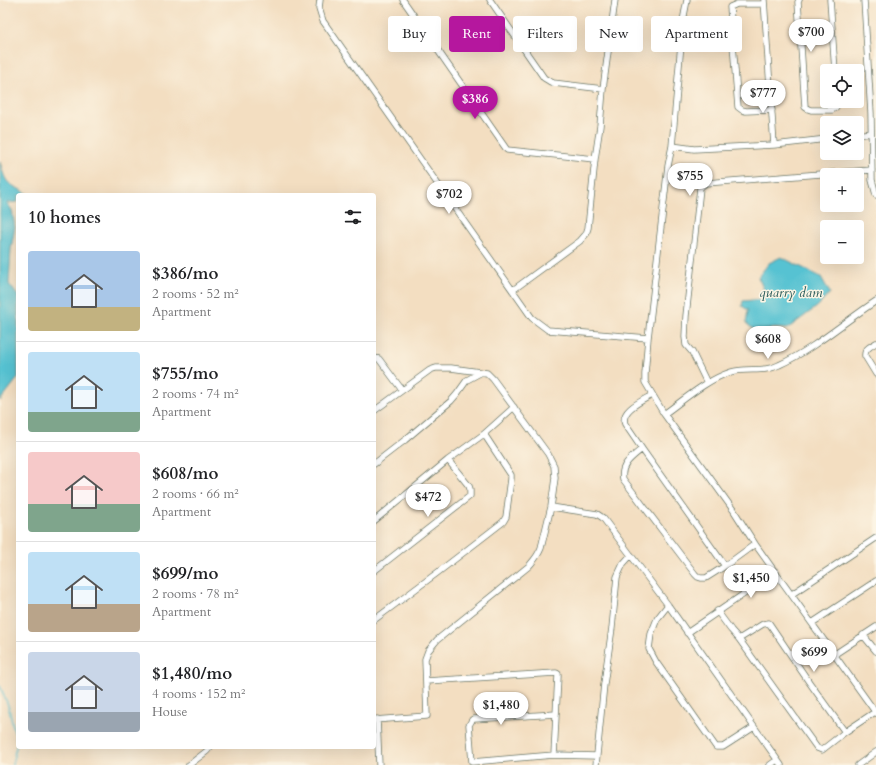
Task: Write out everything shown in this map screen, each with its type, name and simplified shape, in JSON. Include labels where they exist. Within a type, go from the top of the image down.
[{"type":"street","points":[[320,0],[319,8],[322,21],[532,318],[548,330],[648,338]]},
{"type":"street","points":[[402,0],[507,150],[595,159]]},
{"type":"street","points":[[490,0],[544,78],[554,83],[603,89]]},
{"type":"street","points":[[513,290],[580,241],[586,234],[588,228],[603,89],[615,0]]},
{"type":"street","points":[[687,0],[672,146],[668,166],[644,374],[645,382],[664,414],[734,511],[755,544],[876,712],[845,732],[822,750],[817,748],[739,639],[717,611]]},
{"type":"street","points":[[799,0],[806,107],[811,110],[832,110],[835,108]]},
{"type":"street","points":[[830,0],[835,64]]},
{"type":"street","points":[[864,0],[871,113],[872,180],[876,195]]},
{"type":"street","points":[[772,110],[746,111],[738,107],[730,7],[737,4],[764,2],[772,110],[774,145]]},
{"type":"street","points":[[864,134],[871,133]]},
{"type":"street","points":[[672,146],[694,149],[774,145],[820,140]]},
{"type":"street","points":[[707,383],[692,352],[686,345],[685,337],[700,188],[706,183],[872,170]]},
{"type":"street","points":[[664,414],[707,383],[730,372],[744,369],[762,370],[777,366],[795,358],[876,301]]},
{"type":"street","points":[[876,343],[866,349],[864,353],[876,374]]},
{"type":"street","points":[[376,358],[379,359],[402,390]]},
{"type":"street","points":[[376,410],[430,370],[436,368],[451,368],[487,373],[548,454],[554,466],[555,478],[551,507],[538,555],[529,566],[433,644],[428,651],[424,659],[427,716],[376,720],[379,765]]},
{"type":"street","points":[[376,462],[451,401],[467,380],[480,373]]},
{"type":"street","points":[[652,395],[627,411],[624,415],[625,424],[725,566]]},
{"type":"street","points":[[376,519],[448,460],[484,434],[514,407]]},
{"type":"street","points":[[376,619],[503,522],[506,517],[511,474],[484,434]]},
{"type":"street","points":[[642,449],[629,460],[622,475],[623,479],[698,577],[706,578],[755,544]]},
{"type":"street","points":[[376,570],[470,496],[469,486],[448,460]]},
{"type":"street","points":[[551,507],[600,516],[631,555],[781,765]]},
{"type":"street","points":[[792,594],[876,538]]},
{"type":"street","points":[[596,765],[617,577],[622,564],[631,555]]},
{"type":"street","points":[[687,633],[776,572]]},
{"type":"street","points":[[812,623],[876,581]]},
{"type":"street","points":[[668,606],[657,618],[651,634],[649,649],[656,662],[716,747],[723,747],[754,727]]},
{"type":"street","points":[[739,639],[763,624],[769,623],[808,682],[845,732]]},
{"type":"street","points":[[834,654],[876,627]]},
{"type":"street","points":[[864,635],[876,651]]},
{"type":"street","points":[[426,681],[558,674],[554,755]]},
{"type":"street","points":[[556,714],[472,720],[469,725],[472,762],[554,755],[597,756]]},
{"type":"street","points":[[189,765],[208,749]]},
{"type":"street","points":[[862,764],[876,752]]},
{"type":"street","points":[[770,765],[777,760]]},
{"type":"water","points":[[0,162],[3,174],[7,181],[11,185],[26,193],[16,193],[16,202],[7,203],[12,210],[15,227],[11,249],[9,284],[16,293],[16,381],[0,401]]},
{"type":"water","name":"quarry dam","points":[[781,257],[821,277],[830,293],[818,306],[787,329],[770,328],[759,334],[746,323],[748,310],[742,306],[743,301],[763,299],[764,290],[758,277],[769,263]]},
{"type":"waterway","points":[[0,686],[8,705],[16,739]]},
{"type":"waterway","points":[[12,765],[16,747]]}]
